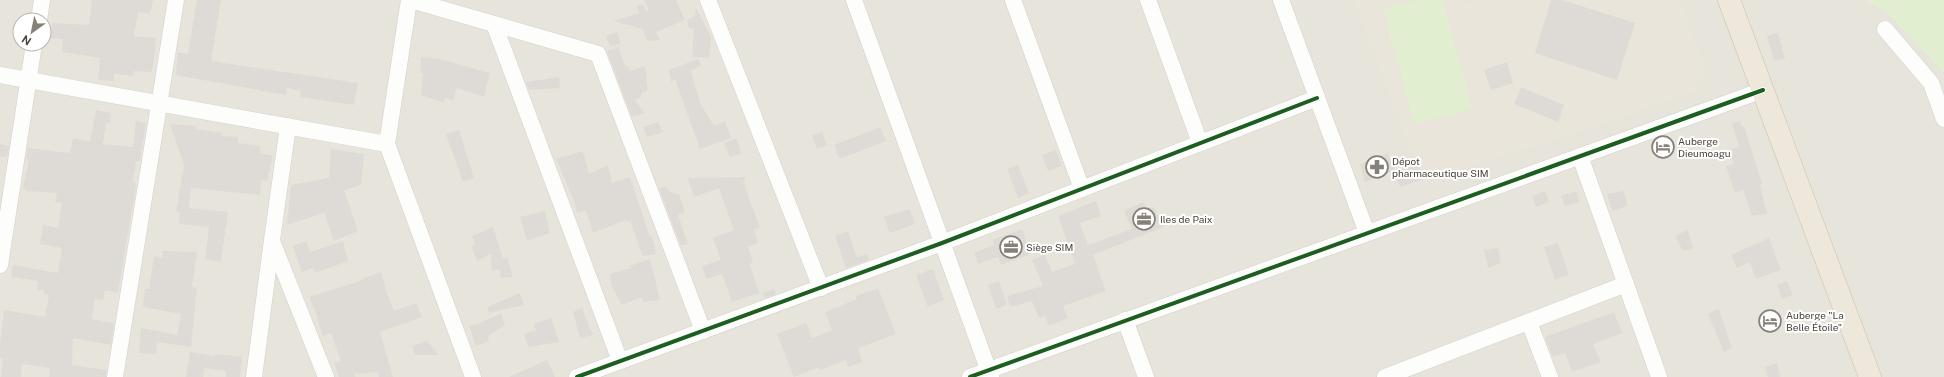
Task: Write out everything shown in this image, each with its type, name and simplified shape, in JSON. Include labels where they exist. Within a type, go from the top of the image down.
[{"type":"highway","points":[[1729,0],[1870,377]]},
{"type":"street","points":[[40,12],[42,0]]},
{"type":"street","points":[[115,377],[176,0]]},
{"type":"street","points":[[473,377],[387,144],[410,0],[598,54],[703,330]]},
{"type":"street","points":[[708,0],[821,288]]},
{"type":"street","points":[[854,0],[990,373]]},
{"type":"street","points":[[1013,0],[1082,189]]},
{"type":"street","points":[[1148,0],[1200,143]]},
{"type":"street","points":[[1281,0],[1367,233]]},
{"type":"street","points":[[494,24],[620,361]]},
{"type":"street","points":[[1885,28],[1931,83],[1944,119]]},
{"type":"street","points":[[0,264],[33,52]]},
{"type":"street","points":[[0,75],[387,144]]},
{"type":"street","points":[[970,377],[990,373],[1125,320],[1763,90]]},
{"type":"street","points":[[577,377],[942,243],[1317,98]]},
{"type":"street","points":[[254,377],[288,126]]},
{"type":"street","points":[[1580,156],[1659,377]]},
{"type":"street","points":[[272,240],[326,377]]},
{"type":"street","points":[[1385,377],[1410,373],[1529,322],[1626,284]]},
{"type":"street","points":[[1125,320],[1146,377]]},
{"type":"street","points":[[1529,322],[1550,377]]},
{"type":"shaded area","points":[[0,0],[1866,0],[1886,11],[1944,72],[1944,377],[0,377]]},
{"type":"shaded area","points":[[1354,0],[1464,0],[1467,4],[1476,0],[1680,0],[1706,71],[1695,91],[1575,134],[1431,178],[1413,157]]},
{"type":"green space","points":[[1417,0],[1443,0],[1472,109],[1414,124],[1383,9]]},
{"type":"green space","points":[[1866,0],[1944,0],[1944,72],[1886,11]]},
{"type":"building","points":[[92,0],[153,0],[150,14],[138,12],[134,36],[156,38],[152,72],[134,71],[133,76],[114,74],[114,81],[98,80],[100,58],[62,52],[63,39],[52,38],[52,23],[89,25]]},
{"type":"building","points":[[197,0],[221,0],[211,61],[358,83],[354,105],[300,97],[301,91],[287,88],[286,95],[176,75],[178,52],[188,54]]},
{"type":"building","points":[[644,0],[676,0],[685,20],[656,32],[660,40],[647,41],[643,29],[613,21],[639,13],[637,6],[643,4],[646,11],[649,10]]},
{"type":"building","points":[[1551,0],[1562,0],[1635,23],[1617,80],[1535,53]]},
{"type":"building","points":[[696,8],[711,37],[709,58],[692,57],[694,29],[689,28],[687,20],[695,16]]},
{"type":"building","points":[[617,32],[621,44],[610,46],[606,36]]},
{"type":"building","points":[[1778,33],[1785,58],[1774,61],[1767,36]]},
{"type":"building","points":[[618,47],[626,67],[628,66],[630,71],[645,66],[648,90],[642,93],[641,97],[635,100],[644,113],[632,117],[607,51]]},
{"type":"building","points":[[421,57],[439,59],[490,73],[484,97],[457,88],[453,100],[445,98],[444,103],[421,95],[423,73],[420,73]]},
{"type":"building","points":[[698,59],[701,65],[691,71],[700,103],[714,126],[725,121],[731,138],[700,149],[675,79],[671,82],[669,70]]},
{"type":"building","points":[[1507,62],[1513,83],[1491,90],[1484,70]]},
{"type":"building","points":[[559,77],[560,88],[529,90],[526,82]]},
{"type":"building","points":[[1521,87],[1564,105],[1558,122],[1514,104]]},
{"type":"building","points":[[96,110],[111,113],[110,123],[106,123],[103,144],[133,147],[136,121],[146,123],[140,161],[136,161],[133,183],[136,183],[135,191],[118,293],[105,290],[103,300],[95,299],[92,319],[114,323],[111,345],[73,338],[72,365],[106,370],[106,377],[49,377],[50,368],[22,364],[21,377],[1,377],[3,359],[0,358],[0,343],[4,310],[45,317],[49,295],[43,294],[44,290],[37,290],[38,281],[11,277],[13,265],[58,273],[62,248],[40,244],[43,225],[58,228],[62,203],[55,202],[57,193],[26,191],[26,189],[23,188],[29,160],[26,159],[28,148],[70,153],[73,138],[90,142]]},
{"type":"building","points":[[1740,121],[1742,127],[1744,126],[1762,184],[1760,185],[1767,214],[1752,216],[1743,190],[1735,193],[1726,166],[1734,164],[1728,150],[1739,147],[1732,123]]},
{"type":"building","points":[[658,122],[663,132],[647,137],[643,127]]},
{"type":"building","points":[[170,124],[196,126],[196,129],[222,133],[221,136],[238,137],[238,143],[260,146],[260,153],[273,156],[267,181],[261,180],[260,195],[191,188],[189,208],[228,212],[221,262],[205,259],[209,227],[179,224],[180,213],[176,212],[184,165]]},
{"type":"building","points":[[880,127],[886,141],[839,159],[834,145]]},
{"type":"building","points":[[459,130],[474,178],[463,182],[446,134]]},
{"type":"building","points":[[822,132],[827,145],[817,149],[812,136]]},
{"type":"building","points":[[737,138],[741,154],[730,157],[724,143]]},
{"type":"building","points":[[0,144],[9,146],[7,157],[0,157]]},
{"type":"building","points":[[331,149],[364,154],[361,185],[344,190],[358,231],[334,241],[324,213],[287,225],[291,185],[329,178]]},
{"type":"building","points":[[1056,150],[1062,166],[1048,171],[1042,155]]},
{"type":"building","points":[[583,151],[589,174],[608,165],[612,183],[630,177],[650,237],[652,236],[656,254],[643,256],[630,221],[627,222],[626,220],[593,233],[586,210],[577,213],[575,203],[556,159]]},
{"type":"building","name":"Dépot pharmaceutique SIM","points":[[1388,153],[1394,171],[1365,182],[1360,164]]},
{"type":"building","points":[[1417,162],[1424,179],[1400,187],[1394,171]]},
{"type":"building","points":[[1018,165],[1029,193],[1018,198],[1007,169]]},
{"type":"building","points":[[745,177],[745,180],[737,183],[743,181],[760,228],[754,230],[758,243],[748,247],[753,263],[750,264],[759,293],[732,302],[722,274],[706,279],[702,266],[721,260],[713,238],[734,230],[719,188],[694,197],[688,178]]},
{"type":"building","points":[[665,186],[670,192],[679,194],[685,212],[678,215],[688,244],[681,246],[659,188]]},
{"type":"building","points":[[1545,191],[1549,202],[1536,207],[1532,196]]},
{"type":"building","points":[[1576,191],[1579,202],[1565,206],[1561,196]]},
{"type":"building","points":[[1624,191],[1627,206],[1612,211],[1607,194]]},
{"type":"building","points":[[1096,201],[1101,216],[1080,223],[1088,245],[1132,229],[1124,211],[1143,202],[1147,209],[1154,207],[1164,227],[1093,255],[1106,291],[1063,306],[1068,318],[1049,326],[1045,316],[1039,318],[1032,301],[1010,307],[1007,296],[1043,286],[1032,260],[1045,254],[1052,272],[1075,264],[1058,216]]},
{"type":"building","points":[[910,209],[915,224],[890,233],[884,217]]},
{"type":"building","points":[[545,211],[550,233],[527,241],[520,217]]},
{"type":"building","points":[[493,227],[503,259],[507,257],[513,277],[501,278],[499,269],[492,271],[491,254],[477,261],[471,246],[475,245],[472,236]]},
{"type":"building","name":"Siège SIM","points":[[1022,229],[1031,254],[1001,265],[998,257],[978,264],[974,253],[994,245],[992,240]]},
{"type":"building","points":[[1688,230],[1693,248],[1683,251],[1675,236]]},
{"type":"building","points":[[848,231],[857,257],[867,254],[869,260],[846,268],[835,236]]},
{"type":"building","points":[[1769,238],[1781,270],[1756,279],[1750,262],[1737,268],[1731,255]]},
{"type":"building","points":[[306,241],[310,252],[343,241],[348,261],[315,273],[313,268],[302,272],[293,246]]},
{"type":"building","points":[[1558,243],[1569,275],[1555,279],[1544,247]]},
{"type":"building","points":[[1498,248],[1501,263],[1488,268],[1484,250]]},
{"type":"building","points":[[163,251],[197,252],[192,287],[197,288],[191,347],[157,342],[156,354],[139,353],[141,328],[177,335],[181,314],[143,307],[145,289],[149,289],[154,256],[162,258]]},
{"type":"building","points":[[650,259],[660,300],[643,302],[642,297],[622,305],[611,285],[610,274],[631,268],[630,266]]},
{"type":"building","points":[[933,269],[944,300],[928,307],[916,275]]},
{"type":"building","points":[[381,272],[385,289],[394,311],[416,303],[422,317],[380,332],[393,377],[379,377],[377,372],[354,374],[356,377],[339,377],[334,363],[341,361],[331,333],[323,336],[317,319],[318,318],[309,297],[363,280],[362,279]]},
{"type":"building","points":[[999,281],[1007,305],[996,309],[988,285]]},
{"type":"building","points":[[1787,281],[1793,295],[1782,299],[1777,285]]},
{"type":"building","points":[[878,288],[896,334],[858,348],[862,362],[848,367],[846,360],[820,370],[819,367],[794,377],[777,334],[806,323],[812,338],[832,330],[825,312],[857,299],[856,296]]},
{"type":"building","points":[[774,289],[776,294],[765,298],[763,293]]},
{"type":"building","points":[[520,293],[524,305],[489,313],[487,307]]},
{"type":"building","points":[[582,308],[593,335],[580,338],[573,312]]},
{"type":"building","points":[[1719,309],[1732,348],[1724,352],[1708,314]]},
{"type":"building","points":[[1614,312],[1622,333],[1593,344],[1601,362],[1572,372],[1565,353],[1553,357],[1545,337]]},
{"type":"building","points":[[501,313],[505,325],[488,336],[489,341],[476,346],[469,326],[476,325]]},
{"type":"building","points":[[551,318],[559,342],[528,347],[524,334],[536,330],[534,324]]},
{"type":"building","points":[[427,341],[439,355],[415,355],[412,346]]},
{"type":"building","points":[[190,352],[215,356],[215,354],[242,357],[240,377],[226,377],[226,371],[204,368],[203,377],[186,377]]},
{"type":"building","points":[[547,360],[555,377],[509,377]]},
{"type":"building","points":[[1777,363],[1780,377],[1768,377],[1765,367]]},
{"type":"cycle path","points":[[970,377],[1763,90]]},
{"type":"cycle path","points":[[577,377],[942,243],[1317,98]]},
{"type":"place","name":"Auberge Dieumoagu","points":[[1663,147]]},
{"type":"place","name":"Dépot pharmaceutique SIM","points":[[1377,167]]},
{"type":"place","name":"Iles de Paix","points":[[1144,219]]},
{"type":"place","name":"Siège SIM","points":[[1011,247]]},
{"type":"place","name":"Auberge \"La Belle Étoile\"","points":[[1770,321]]}]
